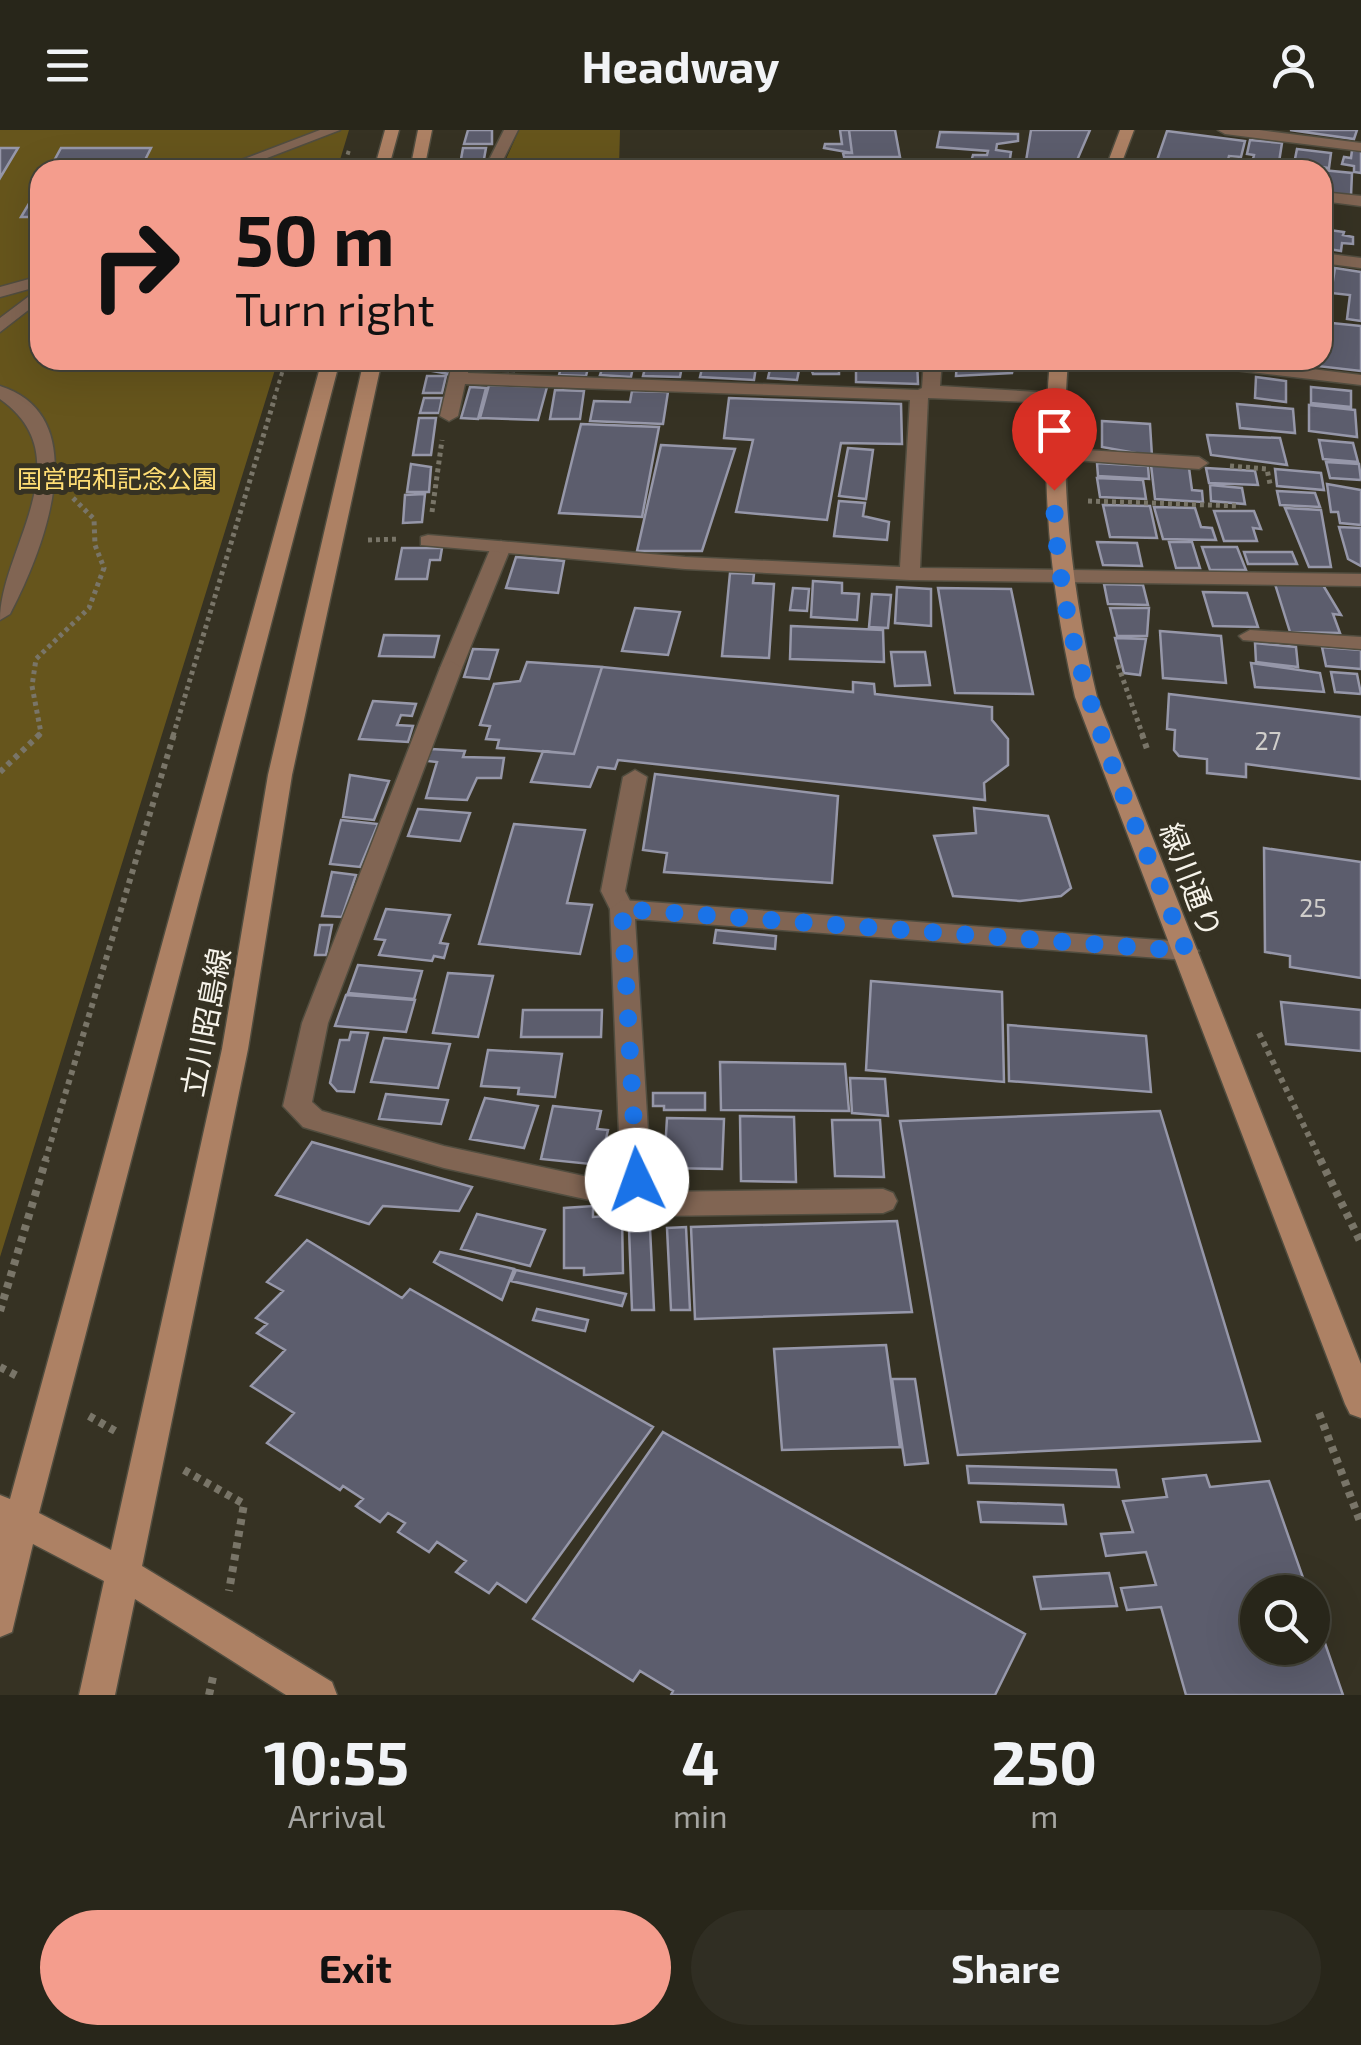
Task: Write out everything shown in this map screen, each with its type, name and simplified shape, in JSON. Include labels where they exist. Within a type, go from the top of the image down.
[{"type":"main road","points":[[384,160],[392,130]]},
{"type":"main road","points":[[418,160],[426,130]]},
{"type":"main road","points":[[1116,160],[1127,130]]},
{"type":"main road","name":"立川昭島線","points":[[0,1620],[11,1515],[328,370]]},
{"type":"main road","name":"立川昭島線","points":[[97,1695],[126,1575],[235,1049],[280,775],[371,370]]},
{"type":"main road","name":"緑川通り","points":[[1058,370],[1054,454],[1059,575],[1086,697],[1361,1404]]},
{"type":"main road","points":[[11,1515],[126,1575],[320,1695]]},
{"type":"street","points":[[250,160],[332,130]]},
{"type":"street","points":[[496,160],[511,130]]},
{"type":"street","points":[[1226,130],[1361,147]]},
{"type":"street","points":[[1332,197],[1361,201]]},
{"type":"street","points":[[1332,259],[1361,263]]},
{"type":"street","points":[[0,292],[30,284]]},
{"type":"street","points":[[0,327],[30,302]]},
{"type":"street","points":[[449,416],[460,370]]},
{"type":"street","points":[[479,370],[1056,398]]},
{"type":"street","points":[[910,574],[925,393],[931,370]]},
{"type":"street","points":[[1276,370],[1361,380]]},
{"type":"street","points":[[0,391],[29,414],[41,450],[44,488],[30,560],[0,614]]},
{"type":"street","points":[[1054,454],[1199,463]]},
{"type":"street","points":[[428,540],[685,563],[910,574],[1361,580]]},
{"type":"street","points":[[501,547],[315,1023],[297,1106],[312,1120],[444,1157],[657,1204],[883,1200]]},
{"type":"street","points":[[1250,636],[1361,643]]},
{"type":"street","points":[[630,1197],[637,1180],[622,909],[613,891],[634,778]]},
{"type":"street","points":[[622,909],[1186,951]]},
{"type":"path","points":[[0,1310],[283,370]]},
{"type":"path","points":[[332,540],[428,540],[444,420],[449,416]]},
{"type":"path","points":[[1199,463],[1268,469],[1270,484]]},
{"type":"path","points":[[0,772],[40,733],[32,686],[36,658],[89,608],[104,568],[95,545],[94,518],[78,500],[44,488]]},
{"type":"path","points":[[1087,500],[1240,506]]},
{"type":"path","points":[[1113,652],[1152,764]]},
{"type":"path","points":[[1258,1031],[1361,1243]]},
{"type":"green space","name":"国営昭和記念公園","points":[[0,130],[349,130],[340,160],[30,160],[30,370],[275,370],[0,1257]]},
{"type":"green space","points":[[519,130],[620,130],[619,160],[506,160]]},
{"type":"building","points":[[468,130],[492,130],[492,144],[464,144]]},
{"type":"building","points":[[840,130],[849,130],[852,153],[824,148],[825,144],[842,144]]},
{"type":"building","points":[[849,130],[895,130],[900,157],[844,157],[843,153],[852,153]]},
{"type":"building","points":[[1031,130],[1090,130],[1077,160],[1026,160]]},
{"type":"building","points":[[1290,130],[1357,130],[1354,139]]},
{"type":"building","points":[[1167,131],[1245,141],[1241,157],[1229,156],[1228,160],[1157,160]]},
{"type":"building","points":[[940,132],[1018,134],[1018,141],[997,144],[996,150],[1011,152],[1010,160],[972,160],[973,155],[987,155],[988,151],[937,147]]},
{"type":"building","points":[[1250,140],[1282,143],[1279,160],[1253,159],[1254,155],[1247,154]]},
{"type":"building","points":[[0,148],[18,148],[0,178]]},
{"type":"building","points":[[61,148],[151,148],[145,160],[54,160]]},
{"type":"building","points":[[463,148],[486,148],[484,160],[461,160]]},
{"type":"building","points":[[1297,149],[1331,153],[1330,160],[1295,160]]},
{"type":"building","points":[[1352,150],[1361,151],[1361,173],[1354,172],[1354,166],[1342,164],[1344,157],[1351,158]]},
{"type":"building","points":[[1332,171],[1352,173],[1351,196],[1332,194]]},
{"type":"building","points":[[30,202],[30,217],[21,217]]},
{"type":"building","points":[[1332,230],[1353,237],[1353,244],[1342,243],[1341,251],[1332,250]]},
{"type":"building","points":[[1335,268],[1361,272],[1361,321],[1347,319],[1350,295],[1332,293]]},
{"type":"building","points":[[1332,323],[1361,326],[1361,371],[1332,368]]},
{"type":"building","points":[[560,370],[588,370],[586,376],[559,375]]},
{"type":"building","points":[[602,370],[632,370],[631,377],[600,375]]},
{"type":"building","points":[[644,370],[681,370],[680,377],[643,376]]},
{"type":"building","points":[[702,370],[756,370],[754,380],[700,377]]},
{"type":"building","points":[[770,370],[799,370],[797,380],[768,378]]},
{"type":"building","points":[[812,370],[839,370],[839,374],[813,374]]},
{"type":"building","points":[[856,370],[917,370],[918,384],[856,382]]},
{"type":"building","points":[[956,370],[1013,370],[1012,373],[956,376]]},
{"type":"building","points":[[427,376],[446,376],[442,393],[423,393]]},
{"type":"building","points":[[1256,377],[1286,381],[1286,402],[1255,398]]},
{"type":"building","points":[[489,385],[547,387],[538,420],[480,418]]},
{"type":"building","points":[[470,387],[486,388],[478,419],[461,418]]},
{"type":"building","points":[[1311,387],[1351,391],[1351,407],[1311,403]]},
{"type":"building","points":[[555,390],[584,391],[580,419],[550,419]]},
{"type":"building","points":[[632,391],[668,392],[663,424],[590,421],[594,401],[630,402]]},
{"type":"building","points":[[424,398],[442,398],[439,413],[420,413]]},
{"type":"building","points":[[729,398],[901,404],[902,444],[841,443],[827,520],[736,512],[753,440],[724,438]]},
{"type":"building","points":[[1237,404],[1293,409],[1295,433],[1240,428]]},
{"type":"building","points":[[1309,405],[1355,410],[1357,437],[1309,431]]},
{"type":"building","points":[[419,418],[436,418],[431,455],[413,455]]},
{"type":"building","points":[[1102,421],[1150,424],[1152,456],[1102,447]]},
{"type":"building","points":[[581,424],[659,427],[642,517],[559,513]]},
{"type":"building","points":[[1207,435],[1280,438],[1287,465],[1211,455]]},
{"type":"building","points":[[1319,440],[1353,443],[1358,462],[1323,459]]},
{"type":"building","points":[[661,445],[735,449],[702,551],[637,551]]},
{"type":"building","points":[[848,448],[873,450],[866,499],[839,496]]},
{"type":"building","points":[[1326,462],[1359,464],[1361,480],[1330,478]]},
{"type":"building","points":[[1097,463],[1148,466],[1149,479],[1098,476]]},
{"type":"building","points":[[411,464],[431,467],[429,492],[407,492]]},
{"type":"building","points":[[1151,465],[1189,468],[1192,490],[1202,491],[1203,502],[1155,499]]},
{"type":"building","points":[[1206,468],[1255,471],[1258,485],[1209,483]]},
{"type":"building","points":[[1275,469],[1321,473],[1324,490],[1277,486]]},
{"type":"building","points":[[1097,478],[1143,480],[1146,499],[1100,497]]},
{"type":"building","points":[[1327,484],[1361,490],[1361,525],[1340,523],[1338,512],[1331,512]]},
{"type":"building","points":[[1210,485],[1242,488],[1245,504],[1211,501]]},
{"type":"building","points":[[1277,491],[1315,493],[1320,507],[1280,505]]},
{"type":"building","points":[[425,494],[422,522],[403,523],[405,495]]},
{"type":"building","points":[[839,501],[865,503],[863,516],[889,522],[887,540],[834,536]]},
{"type":"building","points":[[1103,505],[1150,506],[1157,538],[1110,537]]},
{"type":"building","points":[[1154,507],[1195,508],[1201,527],[1212,528],[1216,540],[1163,539]]},
{"type":"building","points":[[1285,508],[1321,510],[1331,567],[1309,567]]},
{"type":"building","points":[[1214,511],[1254,511],[1261,529],[1253,528],[1257,541],[1224,541]]},
{"type":"building","points":[[1339,527],[1361,528],[1361,566],[1348,559]]},
{"type":"building","points":[[1097,542],[1137,543],[1142,566],[1103,565]]},
{"type":"building","points":[[1169,542],[1192,542],[1200,568],[1176,568]]},
{"type":"building","points":[[1202,547],[1237,547],[1246,570],[1210,570]]},
{"type":"building","points":[[402,548],[442,548],[440,560],[430,560],[427,579],[396,579]]},
{"type":"building","points":[[1244,552],[1292,552],[1297,564],[1248,564]]},
{"type":"building","points":[[516,557],[564,561],[558,593],[506,588]]},
{"type":"building","points":[[730,573],[754,574],[753,583],[774,584],[769,658],[722,656]]},
{"type":"building","points":[[813,581],[842,583],[842,593],[859,594],[857,620],[811,617]]},
{"type":"building","points":[[1104,584],[1143,585],[1148,605],[1108,604]]},
{"type":"building","points":[[1275,584],[1323,585],[1341,615],[1333,614],[1340,633],[1290,632]]},
{"type":"building","points":[[897,587],[931,589],[931,626],[895,623]]},
{"type":"building","points":[[793,588],[809,589],[807,611],[790,610]]},
{"type":"building","points":[[938,588],[1011,589],[1033,694],[955,693]]},
{"type":"building","points":[[1203,592],[1247,593],[1258,627],[1213,626]]},
{"type":"building","points":[[872,594],[891,595],[888,628],[869,627]]},
{"type":"building","points":[[635,608],[680,612],[668,655],[622,651]]},
{"type":"building","points":[[1110,608],[1149,608],[1147,636],[1117,636]]},
{"type":"building","points":[[791,626],[883,630],[884,662],[790,659]]},
{"type":"building","points":[[1160,631],[1221,636],[1226,683],[1163,678]]},
{"type":"building","points":[[384,635],[439,636],[434,657],[379,656]]},
{"type":"building","points":[[1115,638],[1146,639],[1140,675],[1124,673]]},
{"type":"building","points":[[1255,643],[1296,647],[1298,667],[1256,662]]},
{"type":"building","points":[[1322,647],[1361,650],[1361,669],[1326,666]]},
{"type":"building","points":[[473,649],[498,650],[489,679],[464,677]]},
{"type":"building","points":[[891,652],[925,652],[930,685],[895,686]]},
{"type":"building","points":[[527,662],[602,667],[574,754],[497,748],[499,740],[486,739],[490,726],[480,725],[494,684],[520,681]]},
{"type":"building","points":[[1251,663],[1320,673],[1324,692],[1255,687]]},
{"type":"building","points":[[602,667],[853,692],[853,682],[874,684],[875,694],[992,707],[992,720],[1008,739],[1008,765],[984,783],[985,800],[618,760],[615,769],[598,767],[590,787],[531,782],[543,751],[574,754]]},
{"type":"building","points":[[1331,672],[1357,674],[1361,694],[1335,692]]},
{"type":"building","points":[[1169,694],[1361,717],[1361,779],[1246,764],[1246,777],[1207,773],[1207,759],[1179,756],[1174,750],[1175,730],[1167,729]]},
{"type":"building","points":[[373,701],[416,704],[412,716],[401,715],[397,725],[413,726],[408,742],[359,739]]},
{"type":"building","points":[[431,749],[465,751],[463,757],[504,758],[501,778],[477,778],[467,800],[426,798],[437,762],[427,761]]},
{"type":"building","points":[[655,774],[838,796],[832,883],[664,872],[667,853],[643,850]]},
{"type":"building","points":[[350,775],[389,781],[374,820],[343,817]]},
{"type":"building","points":[[974,808],[1048,816],[1071,888],[1061,896],[1020,901],[953,896],[934,836],[976,833]]},
{"type":"building","points":[[418,809],[470,813],[460,841],[408,836]]},
{"type":"building","points":[[341,820],[378,824],[360,867],[330,864]]},
{"type":"building","points":[[514,824],[585,830],[567,903],[592,905],[580,954],[479,944]]},
{"type":"building","points":[[1264,848],[1361,862],[1361,978],[1290,967],[1290,956],[1265,952]]},
{"type":"building","points":[[332,872],[356,875],[342,917],[322,916]]},
{"type":"building","points":[[386,909],[450,915],[440,943],[448,944],[444,958],[434,956],[432,961],[379,955],[385,940],[375,939]]},
{"type":"building","points":[[320,925],[332,925],[326,955],[315,955]]},
{"type":"building","points":[[716,930],[776,936],[775,949],[714,943]]},
{"type":"building","points":[[358,965],[422,971],[414,999],[348,993]]},
{"type":"building","points":[[448,973],[493,976],[478,1037],[433,1033]]},
{"type":"building","points":[[871,981],[1002,992],[1004,1082],[866,1070]]},
{"type":"building","points":[[346,995],[415,1000],[406,1032],[335,1026]]},
{"type":"building","points":[[1281,1002],[1361,1010],[1361,1051],[1286,1044]]},
{"type":"building","points":[[523,1010],[602,1010],[601,1037],[521,1037]]},
{"type":"building","points":[[1008,1025],[1146,1036],[1151,1092],[1009,1081]]},
{"type":"building","points":[[351,1032],[368,1033],[354,1092],[337,1091],[330,1083],[340,1040],[349,1040]]},
{"type":"building","points":[[384,1038],[450,1044],[438,1088],[371,1082]]},
{"type":"building","points":[[488,1050],[562,1054],[555,1097],[518,1094],[519,1088],[481,1086]]},
{"type":"building","points":[[720,1062],[845,1064],[849,1111],[721,1110]]},
{"type":"building","points":[[850,1078],[885,1079],[888,1116],[852,1113]]},
{"type":"building","points":[[653,1093],[705,1093],[705,1110],[664,1110],[664,1106],[653,1106]]},
{"type":"building","points":[[386,1094],[448,1100],[441,1124],[379,1119]]},
{"type":"building","points":[[485,1098],[538,1106],[524,1148],[470,1139]]},
{"type":"building","points":[[553,1106],[601,1111],[597,1129],[608,1130],[600,1165],[541,1159]]},
{"type":"building","points":[[1160,1111],[1260,1441],[958,1455],[900,1121]]},
{"type":"building","points":[[740,1116],[794,1117],[796,1182],[741,1181]]},
{"type":"building","points":[[667,1118],[724,1119],[722,1169],[664,1168]]},
{"type":"building","points":[[832,1120],[880,1120],[884,1177],[835,1176]]},
{"type":"building","points":[[312,1142],[472,1187],[459,1211],[383,1206],[369,1224],[276,1195]]},
{"type":"building","points":[[593,1206],[593,1217],[622,1215],[623,1273],[584,1275],[584,1268],[564,1268],[564,1208]]},
{"type":"building","points":[[477,1214],[545,1230],[530,1266],[461,1249]]},
{"type":"building","points":[[897,1221],[912,1312],[695,1319],[691,1227]]},
{"type":"building","points":[[686,1227],[690,1310],[671,1310],[667,1228]]},
{"type":"building","points":[[650,1228],[654,1310],[632,1310],[629,1229]]},
{"type":"building","points":[[307,1240],[402,1298],[410,1289],[653,1427],[526,1602],[497,1583],[489,1593],[456,1572],[466,1561],[437,1542],[429,1552],[398,1532],[405,1523],[388,1513],[380,1522],[356,1506],[363,1499],[343,1486],[340,1490],[267,1443],[294,1413],[251,1386],[285,1350],[257,1333],[267,1324],[256,1318],[283,1291],[267,1282]]},
{"type":"building","points":[[440,1252],[514,1269],[502,1300],[434,1262]]},
{"type":"building","points":[[516,1270],[626,1294],[622,1306],[511,1281]]},
{"type":"building","points":[[537,1309],[588,1320],[585,1331],[533,1320]]},
{"type":"building","points":[[886,1345],[900,1447],[782,1450],[774,1349]]},
{"type":"building","points":[[892,1379],[915,1379],[928,1463],[905,1465]]},
{"type":"building","points":[[663,1432],[1025,1634],[995,1695],[671,1695],[673,1691],[640,1671],[633,1681],[533,1619]]},
{"type":"building","points":[[967,1466],[1116,1470],[1119,1487],[969,1483]]},
{"type":"building","points":[[1206,1475],[1210,1487],[1269,1481],[1302,1575],[1240,1575],[1240,1665],[1330,1665],[1330,1658],[1343,1695],[1186,1695],[1161,1607],[1127,1610],[1121,1588],[1156,1585],[1146,1552],[1106,1556],[1101,1534],[1133,1532],[1123,1501],[1167,1497],[1163,1479]]},
{"type":"building","points":[[978,1502],[1063,1505],[1066,1524],[981,1522]]},
{"type":"building","points":[[1109,1573],[1117,1606],[1041,1609],[1034,1577]]},
{"type":"route","points":[[637,1180],[622,909],[1186,951],[1086,697],[1059,575],[1054,490]]}]
